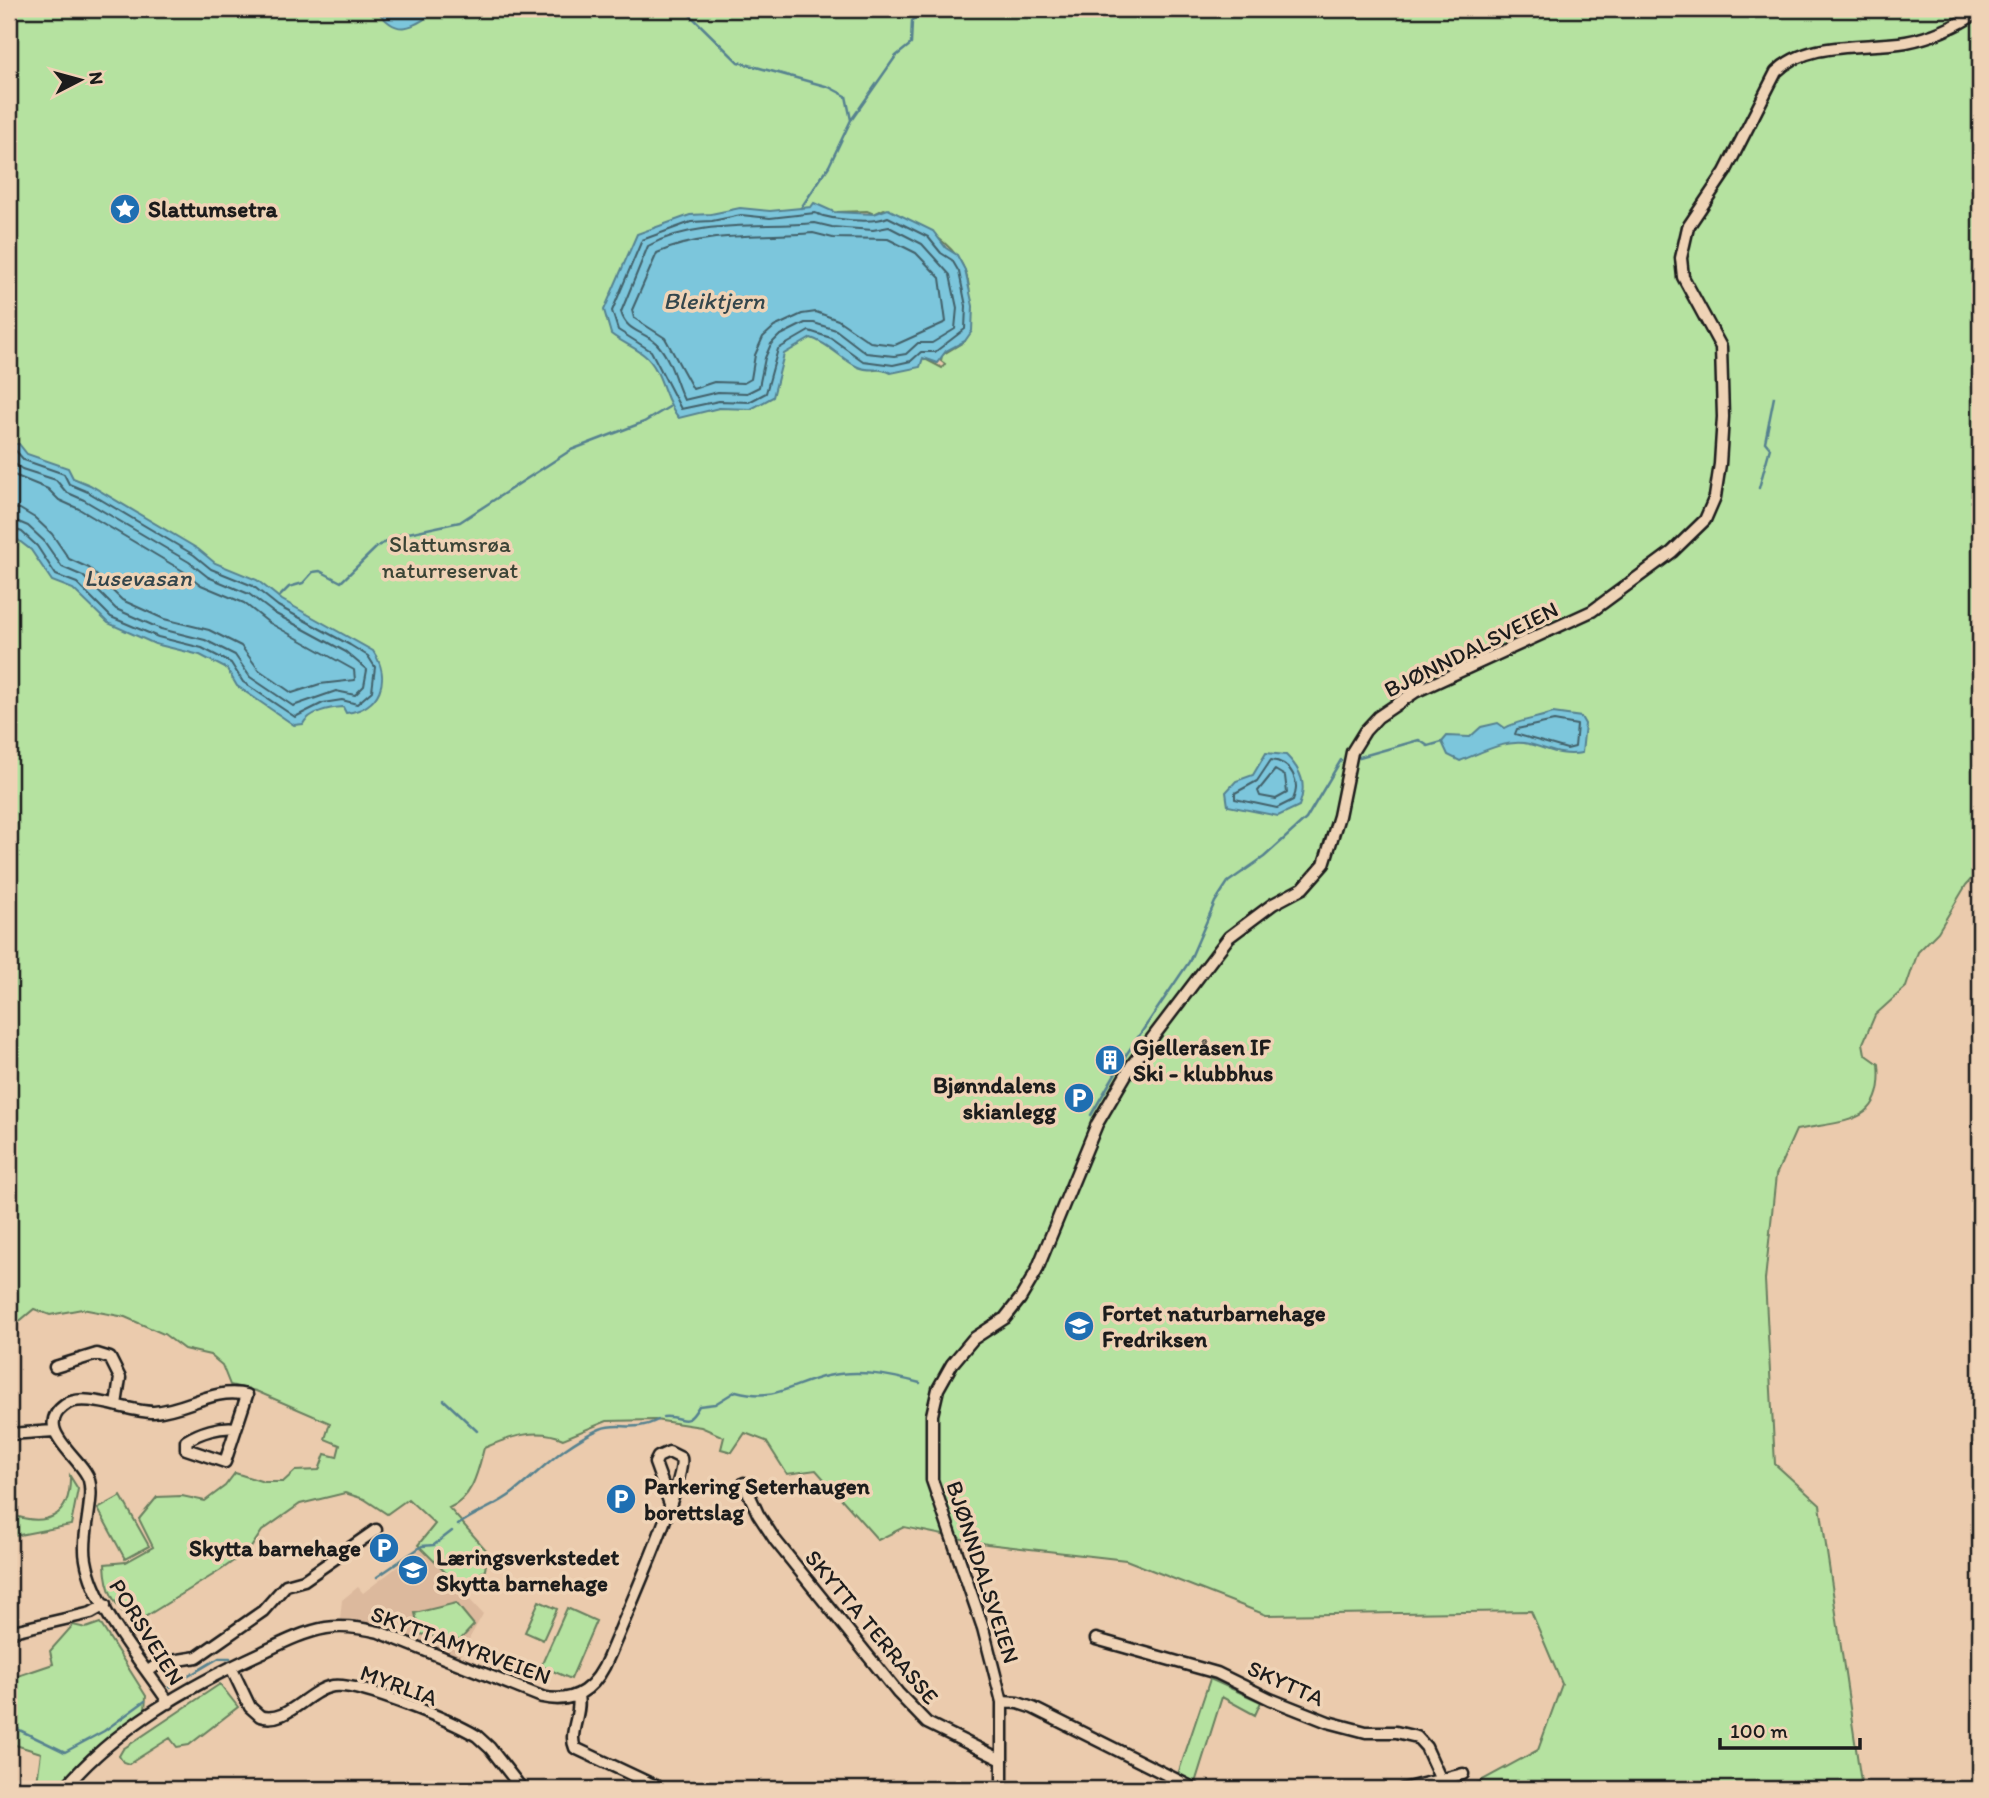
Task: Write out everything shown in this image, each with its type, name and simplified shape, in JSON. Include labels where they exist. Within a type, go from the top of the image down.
[{"type":"street","name":"BJØNNDALSVEIEN","points":[[1002,1789],[1002,1702],[983,1628],[932,1480],[932,1415],[938,1389],[952,1364],[973,1339],[1005,1318],[1020,1299],[1036,1272],[1093,1133],[1131,1066],[1229,937],[1273,904],[1303,888],[1324,864],[1339,816],[1352,752],[1377,717],[1415,692],[1592,611],[1672,552],[1705,520],[1715,497],[1720,464],[1723,417],[1721,347],[1683,277],[1681,258],[1688,227],[1725,172],[1776,72],[1785,63],[1810,53],[1905,42],[1938,34],[1980,11]]},
{"type":"street","points":[[55,1367],[97,1354],[110,1358],[120,1378],[116,1405]]},
{"type":"street","points":[[9,1434],[54,1431],[58,1413],[69,1402],[116,1405],[139,1412],[159,1411],[219,1393],[247,1395],[225,1462],[186,1449],[186,1441],[192,1437],[225,1427],[236,1428]]},
{"type":"street","name":"PORSVEIEN","points":[[54,1431],[59,1441],[83,1468],[90,1482],[85,1553],[90,1577],[105,1605],[169,1703]]},
{"type":"street","name":"SKYTTAMYRVEIEN","points":[[64,1789],[104,1749],[169,1703],[231,1667],[293,1638],[326,1628],[351,1627],[379,1632],[542,1697],[557,1699],[578,1696],[593,1685],[603,1671],[670,1504],[683,1467],[679,1455],[668,1452],[658,1457],[655,1463],[670,1504]]},
{"type":"street","name":"SKYTTA TERRASSE","points":[[744,1483],[775,1540],[898,1693],[927,1723],[1002,1760]]},
{"type":"street","points":[[148,1671],[160,1663],[197,1657],[264,1611],[286,1585],[309,1576],[376,1530]]},
{"type":"street","points":[[9,1632],[91,1613],[105,1605]]},
{"type":"street","name":"SKYTTA","points":[[1096,1639],[1217,1673],[1270,1699],[1328,1722],[1366,1732],[1396,1732],[1417,1737],[1426,1747],[1440,1778]]},
{"type":"street","name":"MYRLIA","points":[[231,1667],[250,1707],[260,1716],[279,1716],[327,1687],[360,1688],[477,1736],[490,1748],[522,1789]]},
{"type":"street","points":[[578,1696],[580,1712],[573,1738],[575,1748],[662,1789]]},
{"type":"street","points":[[1002,1702],[1033,1708],[1195,1789]]},
{"type":"street","points":[[1403,1789],[1463,1774]]},
{"type":"shaded area","points":[[422,1548],[483,1614],[459,1657],[357,1620],[340,1619],[342,1600],[358,1587],[363,1593]]},
{"type":"green space","name":"Slattumsrøa naturreservat","points":[[9,9],[1980,9],[1980,869],[1966,885],[1938,932],[1918,952],[1906,987],[1875,1015],[1863,1043],[1865,1054],[1879,1064],[1879,1084],[1875,1099],[1868,1109],[1845,1121],[1796,1130],[1776,1175],[1765,1280],[1775,1464],[1820,1505],[1862,1789],[1466,1789],[1538,1750],[1562,1684],[1531,1611],[1266,1615],[1126,1560],[987,1544],[904,1527],[878,1540],[816,1470],[787,1474],[766,1441],[745,1433],[732,1452],[721,1449],[724,1437],[701,1427],[655,1420],[607,1421],[563,1439],[543,1434],[523,1435],[484,1448],[469,1491],[449,1508],[488,1552],[485,1570],[462,1589],[418,1545],[435,1524],[408,1499],[387,1514],[364,1499],[345,1493],[300,1504],[262,1531],[250,1549],[221,1570],[135,1623],[112,1597],[105,1564],[126,1562],[153,1547],[139,1519],[157,1497],[182,1496],[205,1501],[225,1486],[235,1473],[264,1482],[283,1482],[295,1471],[319,1470],[325,1454],[337,1457],[340,1445],[325,1439],[330,1423],[256,1391],[230,1385],[222,1365],[210,1355],[184,1349],[164,1334],[125,1317],[82,1309],[50,1315],[34,1309],[9,1330]],"holes":[[[884,209],[945,243],[965,272],[970,291],[970,314],[965,341],[942,355],[941,361],[945,364],[942,368],[923,358],[920,362],[874,370],[838,212],[867,211],[874,214]]]},
{"type":"green space","points":[[70,1476],[78,1489],[71,1525],[9,1537],[9,1514],[34,1520],[53,1516],[61,1510],[69,1491]]},
{"type":"green space","points":[[121,1496],[149,1546],[125,1559],[98,1509]]},
{"type":"green space","points":[[539,1601],[557,1609],[543,1640],[525,1632]]},
{"type":"green space","points":[[456,1603],[474,1625],[460,1640],[420,1634],[415,1613]]},
{"type":"green space","points":[[567,1608],[596,1621],[571,1679],[541,1666]]},
{"type":"green space","points":[[100,1623],[146,1696],[145,1711],[84,1758],[55,1789],[36,1789],[41,1753],[9,1743],[9,1679],[53,1664],[50,1651],[73,1625],[86,1628]]},
{"type":"green space","points":[[1210,1679],[1261,1702],[1255,1715],[1222,1697],[1195,1783],[1177,1777]]},
{"type":"green space","points":[[220,1684],[238,1707],[189,1745],[177,1747],[170,1738],[129,1764],[123,1762],[119,1756],[123,1749]]},
{"type":"water","points":[[376,9],[441,9],[415,24],[400,27],[392,25]]},
{"type":"water","name":"Bleiktjern","points":[[814,203],[834,212],[874,214],[888,209],[933,231],[946,248],[957,255],[965,270],[973,306],[972,331],[965,341],[946,351],[937,363],[923,358],[920,367],[891,373],[858,367],[811,338],[784,354],[773,397],[751,409],[719,408],[679,418],[669,403],[650,361],[611,334],[604,310],[637,234],[690,215],[740,208],[770,211],[811,207]]},
{"type":"water","name":"Lusevasan","points":[[19,444],[27,454],[68,468],[73,478],[90,485],[198,549],[215,563],[257,580],[282,600],[373,651],[382,672],[382,682],[374,699],[358,710],[346,713],[343,707],[326,710],[310,716],[303,724],[294,725],[237,686],[227,669],[200,655],[155,644],[108,623],[73,589],[52,581],[31,550],[9,533],[9,446]]},
{"type":"water","points":[[1553,713],[1581,717],[1585,724],[1582,753],[1561,753],[1529,744],[1512,743],[1494,747],[1460,761],[1448,755],[1442,742],[1447,736],[1470,737],[1481,727],[1498,723],[1505,728]]},
{"type":"water","points":[[1266,753],[1286,755],[1296,767],[1303,785],[1299,806],[1278,816],[1228,806],[1226,792],[1236,781],[1253,775]]},
{"type":"waterway","points":[[684,9],[738,62],[829,87],[846,96],[851,120],[829,166],[801,208]]},
{"type":"waterway","points":[[852,119],[896,56],[911,44],[912,21],[925,10],[939,12],[942,9]]},
{"type":"waterway","points":[[1759,488],[1770,448],[1765,442],[1774,397]]},
{"type":"waterway","points":[[279,597],[289,587],[303,583],[313,572],[320,571],[341,582],[378,546],[399,535],[460,522],[571,450],[644,422],[669,407]]},
{"type":"waterway","points":[[1356,758],[1419,740],[1428,746],[1442,742]]},
{"type":"waterway","points":[[1091,1115],[1126,1055],[1189,962],[1215,902],[1228,882],[1264,857],[1306,819],[1341,760]]},
{"type":"waterway","points":[[663,1417],[687,1420],[699,1406],[715,1404],[736,1391],[750,1394],[773,1393],[814,1379],[839,1374],[874,1374],[920,1383]]},
{"type":"waterway","points":[[444,1400],[477,1431]]},
{"type":"waterway","points":[[458,1525],[507,1497],[564,1450],[587,1435],[607,1427],[641,1426],[658,1420]]},
{"type":"waterway","points":[[377,1577],[422,1546],[434,1545],[452,1531]]},
{"type":"waterway","points":[[170,1687],[219,1658],[230,1658]]},
{"type":"waterway","points":[[9,1725],[65,1752],[104,1731],[145,1701]]},
{"type":"place","name":"Slattumsetra","points":[[125,209]]},
{"type":"place","name":"Gjelleråsen IF Ski - klubbhus","points":[[1110,1060]]},
{"type":"place","name":"Bjønndalens skianlegg","points":[[1079,1098]]},
{"type":"place","name":"Fortet naturbarnehage Fredriksen","points":[[1079,1326]]},
{"type":"place","name":"Parkering Seterhaugen borettslag","points":[[621,1499]]},
{"type":"place","name":"Skytta barnehage","points":[[384,1548]]},
{"type":"place","name":"Læringsverkstedet Skytta barnehage","points":[[413,1570]]}]
